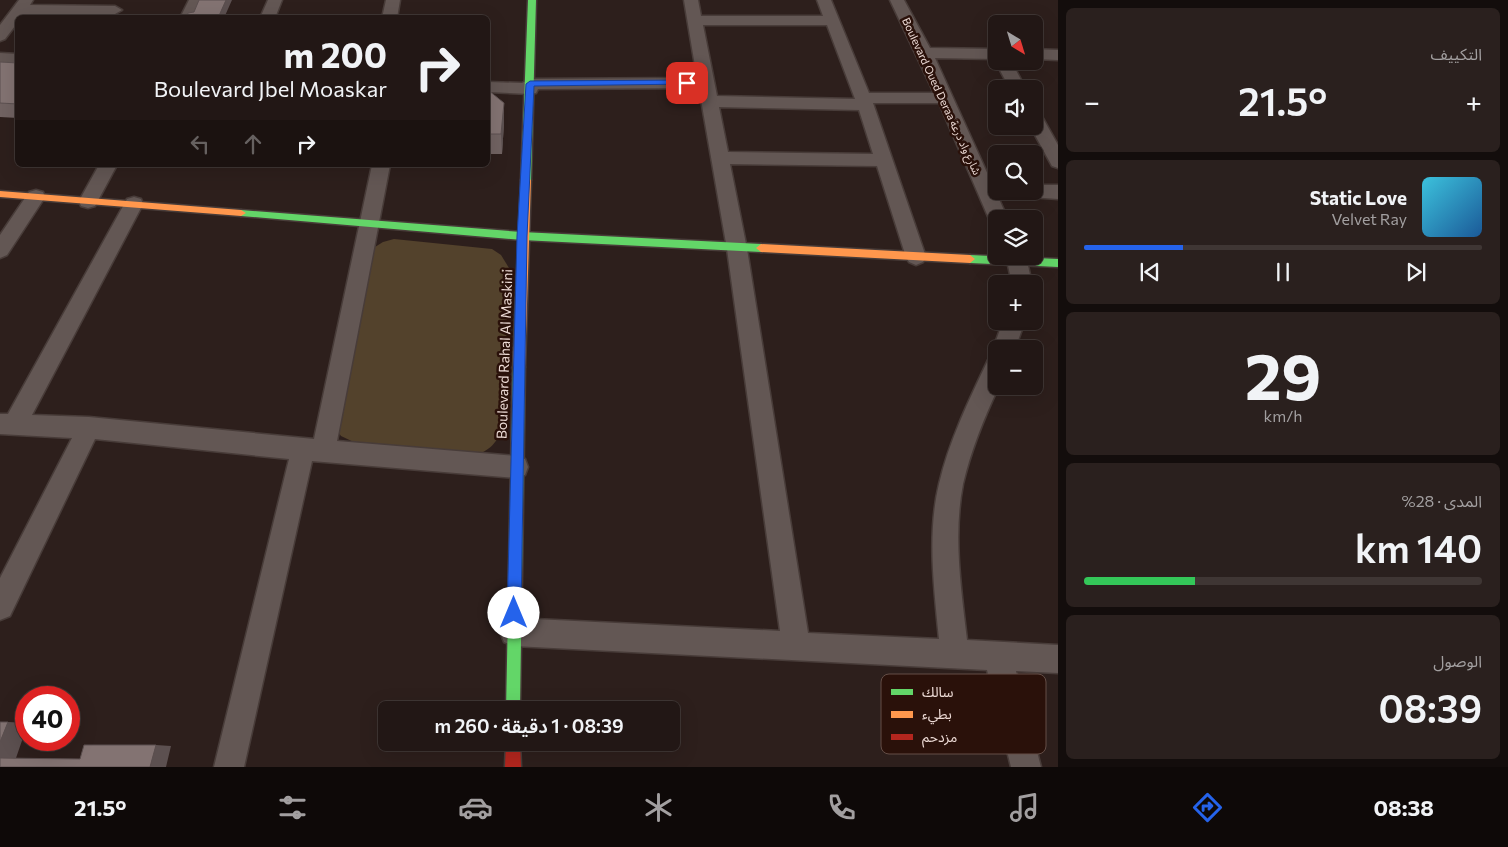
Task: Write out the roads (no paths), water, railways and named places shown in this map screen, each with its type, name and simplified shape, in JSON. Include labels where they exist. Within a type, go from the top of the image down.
[{"type":"street","points":[[188,15],[196,0]]},
{"type":"street","points":[[268,15],[275,0]]},
{"type":"street","points":[[390,15],[393,0]]},
{"type":"street","name":"Boulevard Rahal Al Maskini","points":[[513,701],[516,467],[522,236],[530,86],[532,0]]},
{"type":"street","points":[[824,0],[834,21],[864,101],[916,257]]},
{"type":"street","name":"Boulevard Oued Deraa شارع واد درعة","points":[[897,0],[925,53],[995,210]]},
{"type":"street","points":[[0,36],[22,4],[116,9]]},
{"type":"street","points":[[796,647],[737,248],[693,10],[834,21]]},
{"type":"street","points":[[925,53],[988,54]]},
{"type":"street","points":[[1043,54],[1058,55]]},
{"type":"street","points":[[0,58],[15,59]]},
{"type":"street","points":[[490,87],[530,86],[709,92],[864,101],[944,98]]},
{"type":"street","points":[[1051,135],[1058,162]]},
{"type":"street","points":[[719,158],[884,160]]},
{"type":"street","points":[[88,201],[107,167]]},
{"type":"street","points":[[229,767],[313,450],[369,224],[381,167]]},
{"type":"street","points":[[1043,192],[1058,192]]},
{"type":"street","points":[[0,194],[522,236],[916,257],[988,258]]},
{"type":"street","points":[[0,250],[36,197]]},
{"type":"street","points":[[134,204],[7,424],[89,428],[313,450],[516,467]]},
{"type":"street","points":[[1043,262],[1058,263]]},
{"type":"street","points":[[954,654],[945,562],[948,506],[959,455],[988,385]]},
{"type":"street","points":[[0,606],[89,428]]},
{"type":"street","points":[[514,632],[1058,659]]},
{"type":"street","points":[[998,657],[1002,674]]},
{"type":"street","points":[[513,751],[513,767]]},
{"type":"street","points":[[1023,754],[1026,767]]}]
